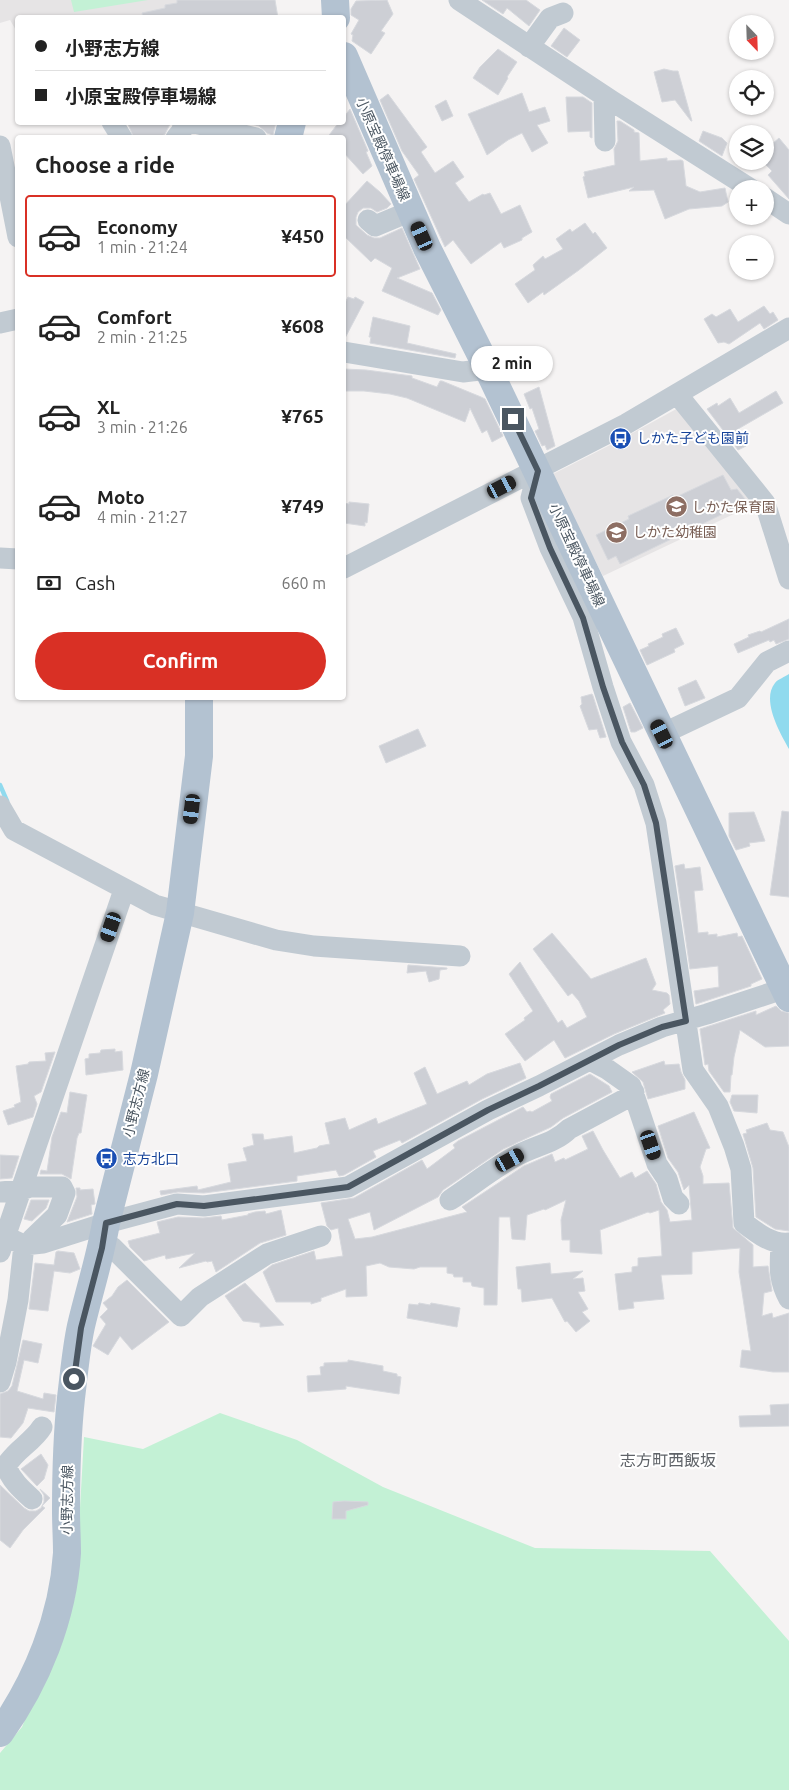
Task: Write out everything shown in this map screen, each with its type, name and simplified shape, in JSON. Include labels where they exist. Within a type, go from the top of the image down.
[{"type":"main road","points":[[335,0],[336,15]]},
{"type":"main road","name":"小原宝殿停車場線","points":[[346,65],[427,248],[537,470],[662,734],[787,991]]},
{"type":"main road","name":"小野志方線","points":[[0,1732],[25,1692],[39,1664],[61,1597],[67,1553],[66,1509],[69,1418],[81,1328],[144,1074],[180,913],[198,756],[199,700]]},
{"type":"street","points":[[459,0],[604,96],[737,180]]},
{"type":"street","points":[[529,47],[550,18],[563,13]]},
{"type":"street","points":[[604,96],[605,141]]},
{"type":"street","points":[[202,125],[244,135]]},
{"type":"street","points":[[0,146],[15,222]]},
{"type":"street","points":[[774,204],[789,214]]},
{"type":"street","points":[[368,220],[375,226],[411,211]]},
{"type":"street","points":[[0,323],[15,320]]},
{"type":"street","points":[[346,567],[626,424],[789,328]]},
{"type":"street","points":[[346,352],[463,372],[488,369]]},
{"type":"street","points":[[677,394],[764,503],[789,579]]},
{"type":"street","points":[[537,470],[531,498],[550,548],[583,618],[603,687],[622,742],[644,785],[656,823],[693,1070],[718,1106],[734,1146],[741,1169],[744,1223],[764,1237],[785,1243],[780,1276],[783,1290],[789,1299]]},
{"type":"street","points":[[0,558],[15,559]]},
{"type":"street","points":[[662,734],[738,698],[767,662],[789,651]]},
{"type":"street","points":[[0,806],[14,830],[155,905],[276,940],[314,946],[460,956]]},
{"type":"street","points":[[0,1382],[15,1315],[10,1191],[124,890]]},
{"type":"street","points":[[12,1243],[44,1243],[104,1235],[177,1204],[204,1206],[348,1187],[488,1110],[619,1045],[662,1027],[787,991]]},
{"type":"street","points":[[590,1060],[629,1084],[634,1092],[657,1164],[667,1179],[673,1198],[679,1204]]},
{"type":"street","points":[[450,1200],[500,1165],[519,1154],[563,1136],[569,1129],[627,1098],[634,1092]]},
{"type":"street","points":[[10,1191],[30,1186],[62,1187],[65,1193],[57,1214],[32,1239],[12,1243]]},
{"type":"street","points":[[104,1235],[112,1247],[181,1316],[200,1297],[267,1254],[321,1236]]},
{"type":"street","points":[[0,1458],[42,1427],[57,1420],[69,1418]]},
{"type":"street","points":[[32,1499],[17,1485],[8,1473],[6,1466],[12,1456],[38,1435],[42,1427]]},
{"type":"shaded area","points":[[0,0],[244,0],[189,15],[15,15],[15,29],[10,20],[0,23]]},
{"type":"shaded area","points":[[680,407],[757,503],[603,576],[551,475]]},
{"type":"green space","points":[[71,0],[148,0],[74,12]]},
{"type":"green space","points":[[220,1413],[297,1440],[383,1487],[535,1548],[710,1551],[789,1641],[789,1790],[0,1790],[0,1753],[22,1727],[75,1597],[84,1437],[143,1449]]},
{"type":"water","points":[[789,674],[789,749],[773,716],[770,698],[771,690],[775,683]]},
{"type":"building","points":[[177,0],[275,0],[278,15],[142,15],[142,13],[165,8],[165,5],[177,3]]},
{"type":"building","points":[[387,0],[393,14],[381,31],[385,33],[371,54],[352,41],[353,35],[351,34],[359,20],[351,15],[351,9],[356,1]]},
{"type":"building","points":[[482,0],[526,0],[540,10],[529,26],[507,8],[503,14]]},
{"type":"building","points":[[564,28],[580,40],[567,57],[551,46]]},
{"type":"building","points":[[498,49],[517,62],[498,95],[473,78],[480,67]]},
{"type":"building","points":[[664,69],[678,71],[692,121],[675,100],[662,102],[654,72]]},
{"type":"building","points":[[522,93],[529,112],[545,107],[550,121],[537,125],[548,143],[532,152],[522,133],[508,140],[487,155],[468,114]]},
{"type":"building","points":[[388,94],[427,147],[421,152],[435,173],[453,161],[464,177],[455,183],[469,202],[483,194],[490,193],[501,214],[520,205],[532,232],[522,238],[522,240],[504,248],[501,242],[471,264],[453,240],[445,247],[414,179],[419,175],[402,151],[380,100]]},
{"type":"building","points":[[566,97],[583,97],[592,103],[592,138],[590,137],[590,131],[568,132]]},
{"type":"building","points":[[446,100],[453,116],[442,121],[435,106]]},
{"type":"building","points":[[350,109],[368,151],[366,152],[372,166],[363,174],[346,155],[346,135],[329,135],[337,125],[346,125],[346,114]]},
{"type":"building","points":[[617,121],[634,130],[634,132],[639,133],[640,161],[667,158],[667,161],[681,160],[683,161],[686,186],[700,192],[725,188],[728,202],[722,206],[689,209],[665,219],[654,190],[629,191],[634,187],[588,198],[583,177],[585,176],[584,172],[615,165],[614,149],[618,141]]},
{"type":"building","points":[[128,125],[170,125],[164,135],[133,135]]},
{"type":"building","points":[[256,125],[275,125],[273,135],[267,133]]},
{"type":"building","points":[[703,131],[722,138],[727,143],[722,156],[699,141]]},
{"type":"building","points":[[779,138],[789,150],[789,199],[768,175],[771,170],[774,170],[774,142]]},
{"type":"building","points":[[367,181],[391,204],[377,212],[371,208],[363,208],[358,212],[356,225],[367,235],[374,238],[380,238],[402,228],[420,269],[397,278],[432,293],[441,310],[438,315],[382,291],[392,268],[375,258],[371,262],[346,238],[346,204]]},
{"type":"building","points":[[585,223],[593,234],[595,232],[607,248],[544,295],[543,292],[528,303],[515,284],[535,270],[533,265],[543,256],[545,259],[563,249],[556,239],[570,229],[572,232]]},
{"type":"building","points":[[348,297],[354,299],[355,297],[364,302],[346,336],[346,301]]},
{"type":"building","points":[[764,306],[770,314],[773,312],[778,320],[764,329],[760,323],[729,344],[724,342],[718,343],[704,319],[712,314],[716,317],[730,309],[738,322]]},
{"type":"building","points":[[373,317],[410,326],[407,343],[456,354],[455,358],[370,343],[371,337],[369,337]]},
{"type":"building","points":[[346,369],[412,376],[412,378],[437,387],[440,381],[442,381],[485,399],[503,436],[492,442],[487,430],[482,433],[470,408],[465,422],[407,398],[364,391],[346,391]]},
{"type":"building","points":[[539,387],[555,446],[547,450],[545,445],[542,446],[535,431],[539,429],[532,408],[530,409],[524,394]]},
{"type":"building","points":[[776,391],[783,403],[738,429],[737,431],[746,446],[738,450],[707,409],[717,403],[718,406],[730,398],[739,413]]},
{"type":"building","points":[[723,475],[731,490],[737,489],[749,504],[731,510],[620,564],[616,556],[608,560],[596,535],[629,519],[628,516],[673,495],[674,498]]},
{"type":"building","points":[[349,502],[369,504],[365,526],[346,523],[346,503],[349,504]]},
{"type":"building","points":[[789,619],[789,639],[776,644],[774,640],[770,642],[769,640],[738,653],[734,644],[749,637],[748,635],[761,632]]},
{"type":"building","points":[[676,628],[684,644],[674,649],[675,652],[647,665],[640,650],[663,637],[662,634]]},
{"type":"building","points":[[696,680],[705,698],[685,706],[678,688]]},
{"type":"building","points":[[592,694],[606,737],[600,738],[597,729],[589,730],[580,706],[582,704],[581,697]]},
{"type":"building","points":[[630,703],[643,728],[635,732],[631,732],[623,707]]},
{"type":"building","points":[[418,729],[426,746],[386,763],[379,746]]},
{"type":"building","points":[[782,811],[789,812],[789,897],[770,895]]},
{"type":"building","points":[[754,812],[765,841],[749,843],[750,846],[736,850],[729,836],[729,813]]},
{"type":"building","points":[[684,864],[685,869],[700,867],[703,890],[694,891],[698,933],[708,932],[708,935],[717,934],[717,937],[737,933],[738,937],[742,936],[762,979],[751,984],[751,986],[696,1004],[694,991],[719,987],[718,966],[690,969],[675,866]]},
{"type":"building","points":[[552,933],[591,979],[646,958],[656,984],[652,990],[669,995],[670,1004],[663,1010],[665,1013],[614,1034],[565,1058],[554,1040],[525,1061],[505,1034],[525,1020],[524,1018],[533,1011],[509,974],[520,962],[558,1023],[562,1020],[567,1028],[587,1017],[579,1001],[572,993],[568,996],[533,949]]},
{"type":"building","points":[[408,965],[447,969],[440,970],[439,979],[429,982],[426,971],[407,973]]},
{"type":"building","points":[[776,1006],[781,1011],[789,1013],[789,1046],[765,1047],[740,1030],[731,1075],[730,1092],[724,1092],[709,1071],[708,1064],[705,1065],[700,1029],[756,1011],[756,1015]]},
{"type":"building","points":[[115,1049],[115,1052],[122,1051],[123,1070],[86,1075],[85,1059],[89,1058],[89,1054],[100,1053],[101,1050]]},
{"type":"building","points":[[55,1052],[41,1092],[34,1096],[37,1104],[33,1117],[8,1125],[3,1111],[15,1107],[14,1105],[21,1102],[16,1066],[28,1064],[29,1062],[46,1061],[45,1053]]},
{"type":"building","points":[[664,1061],[665,1065],[679,1064],[685,1080],[685,1089],[648,1099],[643,1082],[632,1072]]},
{"type":"building","points":[[520,1063],[526,1078],[482,1099],[402,1143],[400,1140],[373,1151],[376,1157],[344,1175],[339,1176],[336,1170],[297,1176],[297,1181],[204,1193],[178,1192],[161,1195],[160,1191],[197,1186],[198,1190],[231,1182],[228,1164],[247,1161],[243,1148],[254,1145],[252,1134],[263,1134],[264,1140],[292,1136],[294,1153],[330,1144],[325,1123],[345,1118],[349,1130],[376,1118],[378,1124],[427,1104],[414,1073],[425,1067],[437,1094],[467,1081],[469,1085],[487,1074]]},
{"type":"building","points":[[590,1074],[609,1086],[612,1092],[563,1118],[551,1127],[503,1149],[443,1190],[438,1197],[374,1230],[370,1212],[348,1219],[355,1239],[372,1237],[467,1212],[462,1207],[524,1166],[552,1154],[555,1162],[564,1158],[565,1160],[588,1149],[582,1136],[593,1131],[620,1178],[632,1172],[635,1178],[647,1171],[656,1184],[661,1202],[667,1210],[670,1222],[692,1220],[689,1185],[684,1190],[678,1172],[668,1158],[658,1126],[694,1112],[710,1148],[706,1149],[700,1167],[703,1184],[729,1183],[733,1228],[753,1245],[753,1267],[768,1266],[772,1291],[764,1293],[762,1316],[772,1313],[773,1318],[789,1313],[789,1372],[773,1372],[740,1367],[742,1350],[751,1351],[739,1272],[740,1248],[692,1252],[692,1274],[661,1275],[664,1299],[633,1302],[634,1308],[619,1310],[615,1274],[632,1272],[632,1267],[638,1266],[638,1258],[662,1256],[659,1210],[648,1212],[600,1230],[602,1254],[570,1252],[570,1240],[562,1240],[561,1220],[566,1200],[545,1210],[527,1215],[525,1240],[512,1239],[510,1217],[499,1217],[497,1305],[484,1305],[484,1288],[472,1286],[471,1282],[463,1282],[463,1277],[454,1277],[453,1274],[447,1273],[447,1267],[420,1267],[414,1269],[389,1267],[380,1263],[366,1266],[367,1296],[346,1297],[346,1289],[321,1298],[321,1301],[311,1304],[311,1302],[276,1302],[263,1272],[272,1265],[314,1251],[316,1260],[343,1256],[338,1228],[331,1230],[327,1226],[321,1203],[354,1198],[422,1160],[427,1169],[455,1148],[453,1145],[458,1141],[523,1107],[527,1112],[532,1112],[552,1101],[551,1094]]},
{"type":"building","points":[[70,1092],[87,1095],[81,1133],[79,1133],[77,1138],[71,1179],[62,1174],[40,1174],[41,1170],[47,1171],[52,1137],[61,1112],[67,1113]]},
{"type":"building","points":[[732,1095],[758,1095],[757,1113],[734,1111],[730,1102]]},
{"type":"building","points":[[767,1123],[770,1130],[783,1132],[789,1147],[789,1231],[775,1229],[756,1217],[753,1168],[743,1134],[747,1133],[746,1130]]},
{"type":"building","points":[[0,1155],[19,1156],[12,1178],[0,1179]]},
{"type":"building","points":[[76,1188],[80,1188],[80,1190],[93,1189],[95,1204],[91,1205],[92,1214],[67,1222],[77,1197]]},
{"type":"building","points":[[31,1200],[49,1200],[46,1208],[32,1221],[24,1219]]},
{"type":"building","points":[[281,1210],[286,1235],[260,1243],[216,1272],[212,1261],[179,1268],[195,1253],[166,1259],[165,1255],[144,1261],[130,1247],[128,1241],[160,1233],[157,1222],[178,1217],[203,1218],[221,1216],[222,1220],[255,1212],[265,1211],[266,1214]]},
{"type":"building","points":[[56,1252],[74,1253],[80,1269],[70,1273],[54,1271],[48,1311],[29,1309],[35,1263],[54,1265]]},
{"type":"building","points":[[550,1263],[551,1274],[583,1271],[573,1279],[583,1278],[585,1291],[578,1292],[588,1309],[582,1312],[590,1321],[576,1332],[567,1321],[565,1322],[552,1298],[522,1302],[521,1289],[518,1289],[516,1267]]},
{"type":"building","points":[[127,1280],[169,1322],[132,1350],[120,1336],[108,1355],[93,1346],[106,1324],[100,1317],[108,1309],[103,1303]]},
{"type":"building","points":[[245,1283],[284,1325],[260,1327],[260,1323],[243,1321],[225,1296]]},
{"type":"building","points":[[419,1303],[460,1308],[457,1327],[407,1318],[409,1304],[418,1305]]},
{"type":"building","points":[[23,1340],[42,1344],[38,1363],[24,1360],[17,1391],[43,1399],[44,1393],[56,1395],[54,1412],[28,1408],[23,1423],[11,1438],[0,1437],[0,1394],[8,1391],[12,1386]]},
{"type":"building","points":[[348,1360],[383,1366],[383,1371],[397,1374],[397,1376],[401,1377],[399,1394],[346,1386],[346,1389],[308,1392],[307,1376],[321,1375],[320,1367],[324,1366],[324,1363],[348,1362]]},
{"type":"building","points":[[789,1404],[789,1426],[740,1427],[739,1416],[771,1415],[770,1405]]},
{"type":"building","points":[[41,1454],[48,1465],[44,1479],[37,1486],[21,1469]]},
{"type":"building","points":[[0,1485],[29,1511],[36,1511],[42,1506],[45,1508],[23,1530],[10,1548],[0,1540]]},
{"type":"building","points":[[40,1489],[50,1498],[42,1506],[44,1495]]},
{"type":"building","points":[[333,1502],[368,1502],[368,1505],[346,1511],[346,1519],[332,1519]]},
{"type":"waterway","points":[[0,785],[7,801]]},
{"type":"place","name":"しかた子ども園前","points":[[621,438]]},
{"type":"place","name":"しかた保育園","points":[[676,507]]},
{"type":"place","name":"しかた幼稚園","points":[[617,532]]},
{"type":"place","name":"志方北口","points":[[107,1159]]},
{"type":"district","name":"志方町西飯坂","points":[[668,1460]]},
{"type":"route","points":[[74,1379],[81,1328],[102,1248],[106,1223],[177,1204],[204,1206],[348,1187],[488,1110],[619,1045],[662,1027],[686,1021],[656,823],[644,785],[622,742],[603,687],[583,618],[550,548],[531,498],[538,471],[513,419]]}]
